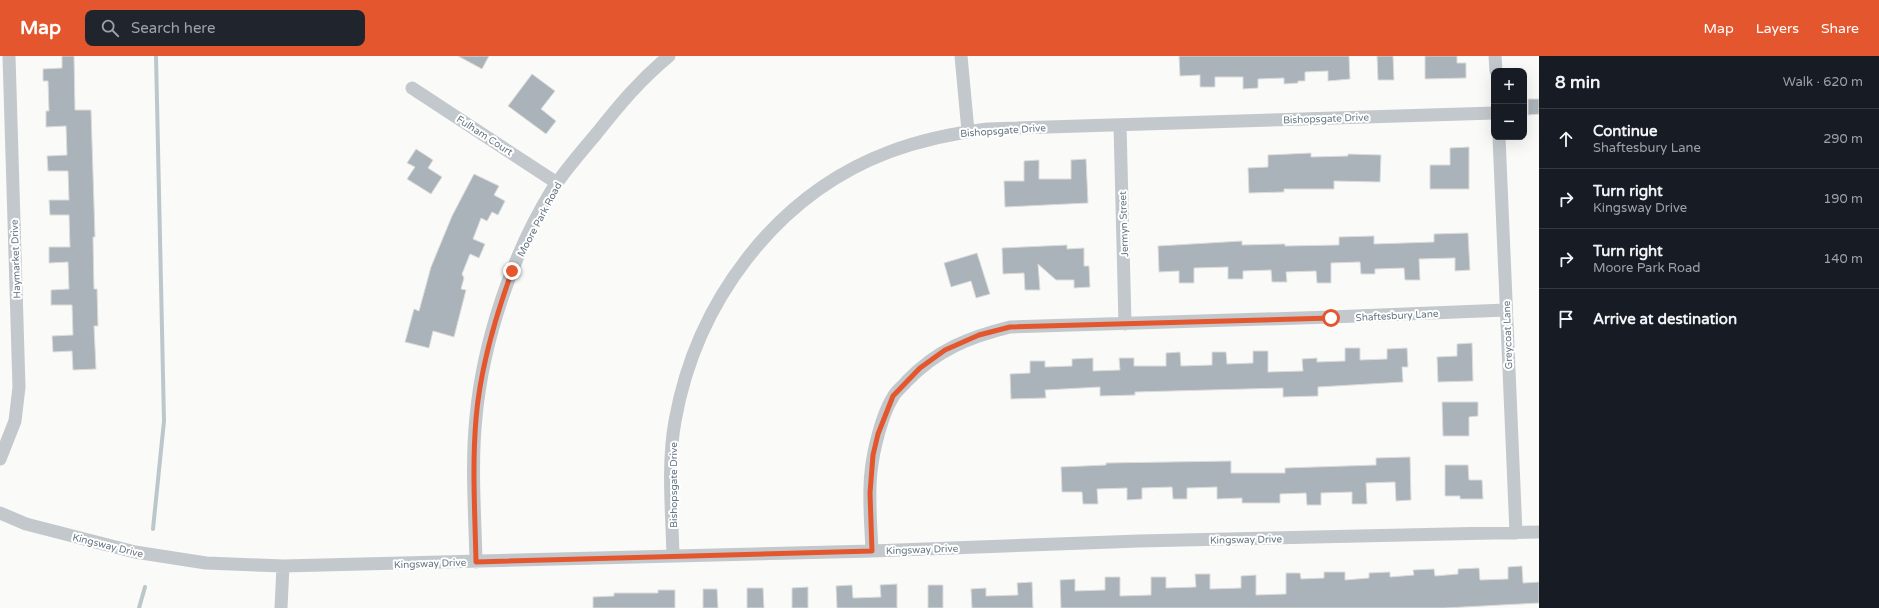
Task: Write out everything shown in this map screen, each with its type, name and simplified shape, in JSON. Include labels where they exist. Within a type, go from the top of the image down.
[{"type":"street","name":"Haymarket Drive","points":[[0,459],[15,421],[19,387],[9,56]]},
{"type":"street","name":"Moore Park Road","points":[[476,562],[473,463],[476,417],[482,376],[500,306],[512,271],[528,236],[557,183],[630,91],[669,56]]},
{"type":"street","points":[[961,56],[968,131]]},
{"type":"street","points":[[1495,56],[1496,68]]},
{"type":"street","name":"Fulham Court","points":[[412,88],[557,183]]},
{"type":"street","name":"Bishopsgate Drive","points":[[673,556],[672,458],[675,421],[683,384],[696,344],[712,311],[728,284],[765,236],[793,209],[823,187],[854,168],[888,152],[932,138],[968,131],[1005,128],[1491,113]]},
{"type":"street","name":"Jermyn Street","points":[[1120,125],[1125,324]]},
{"type":"street","name":"Greycoat Lane","points":[[1499,140],[1516,532]]},
{"type":"street","name":"Shaftesbury Lane","points":[[872,551],[871,473],[878,434],[893,396],[920,368],[945,350],[979,335],[1010,327],[1331,318],[1506,310]]},
{"type":"street","name":"Kingsway Drive","points":[[0,513],[26,524],[135,552],[206,563],[283,566],[872,551],[1139,541],[1539,532]]},
{"type":"street","points":[[281,608],[283,566]]},
{"type":"building","points":[[62,56],[74,56],[75,110],[91,110],[95,237],[93,237],[94,289],[97,289],[98,326],[94,326],[96,369],[73,370],[72,351],[53,352],[52,336],[73,335],[72,305],[51,305],[51,290],[69,289],[68,262],[49,263],[49,247],[70,247],[69,215],[50,215],[49,200],[69,200],[68,171],[48,171],[47,156],[67,155],[66,126],[46,127],[46,111],[49,111],[48,81],[43,81],[43,69],[62,68]]},
{"type":"building","points":[[458,56],[489,56],[482,69]]},
{"type":"building","points":[[1179,56],[1349,56],[1350,79],[1328,81],[1328,71],[1305,72],[1305,81],[1298,81],[1298,83],[1284,84],[1284,78],[1258,79],[1258,88],[1243,89],[1243,77],[1215,77],[1215,87],[1200,87],[1200,75],[1180,76]]},
{"type":"building","points":[[1377,56],[1393,56],[1394,80],[1378,80]]},
{"type":"building","points":[[1425,56],[1457,56],[1457,63],[1466,63],[1466,78],[1425,79]]},
{"type":"building","points":[[532,74],[555,91],[541,109],[556,121],[546,134],[508,106]]},
{"type":"building","points":[[1528,99],[1539,99],[1539,114],[1528,115]]},
{"type":"building","points":[[1469,147],[1469,189],[1430,189],[1430,165],[1450,165],[1450,148]]},
{"type":"building","points":[[416,149],[433,160],[428,168],[442,177],[431,194],[407,179],[415,167],[407,163]]},
{"type":"building","points":[[1311,153],[1311,157],[1348,156],[1348,154],[1381,155],[1380,182],[1334,181],[1334,189],[1284,189],[1284,192],[1249,193],[1248,168],[1268,167],[1268,155]]},
{"type":"building","points":[[1086,159],[1088,203],[1005,207],[1004,181],[1024,181],[1024,161],[1039,160],[1039,179],[1071,179],[1071,160]]},
{"type":"building","points":[[474,174],[499,186],[494,195],[505,201],[498,215],[492,212],[487,221],[481,218],[473,239],[485,244],[479,258],[470,254],[462,274],[464,278],[461,289],[466,290],[454,337],[433,331],[429,348],[405,342],[414,309],[419,311],[431,267],[452,216]]},
{"type":"building","points":[[1468,233],[1470,270],[1455,271],[1455,258],[1419,259],[1420,280],[1405,280],[1404,268],[1375,269],[1375,274],[1361,274],[1360,262],[1331,263],[1331,283],[1317,283],[1316,271],[1286,272],[1287,282],[1272,282],[1271,270],[1243,271],[1243,279],[1228,279],[1228,267],[1194,268],[1194,283],[1179,283],[1179,271],[1159,272],[1158,246],[1242,241],[1242,245],[1339,245],[1339,237],[1374,236],[1374,244],[1434,242],[1434,234]]},
{"type":"building","points":[[1067,245],[1067,249],[1084,248],[1084,266],[1089,266],[1090,287],[1074,288],[1074,280],[1056,280],[1038,264],[1040,290],[1025,290],[1024,273],[1003,274],[1002,248]]},
{"type":"building","points":[[977,253],[990,294],[976,298],[971,281],[951,287],[944,263]]},
{"type":"building","points":[[1472,343],[1473,381],[1438,382],[1437,357],[1457,356],[1457,344]]},
{"type":"building","points":[[1345,348],[1360,348],[1360,360],[1387,359],[1387,349],[1407,348],[1408,367],[1402,367],[1403,382],[1318,387],[1318,396],[1283,397],[1283,388],[1135,392],[1135,395],[1100,396],[1100,387],[1045,390],[1046,398],[1011,399],[1010,374],[1030,373],[1030,361],[1045,361],[1045,367],[1072,366],[1072,359],[1093,358],[1093,371],[1120,370],[1119,358],[1134,358],[1134,366],[1166,366],[1166,353],[1180,352],[1181,366],[1212,365],[1212,352],[1226,352],[1227,364],[1253,363],[1253,351],[1268,351],[1268,372],[1303,371],[1302,359],[1317,358],[1317,362],[1345,361]]},
{"type":"building","points":[[1442,402],[1478,402],[1478,416],[1469,417],[1469,436],[1443,436]]},
{"type":"building","points":[[1410,457],[1411,500],[1396,501],[1395,482],[1366,483],[1367,504],[1352,504],[1352,492],[1321,493],[1321,505],[1307,505],[1306,493],[1280,494],[1280,503],[1242,503],[1242,498],[1217,499],[1217,487],[1187,488],[1187,499],[1173,499],[1172,487],[1142,488],[1142,499],[1127,500],[1127,488],[1097,489],[1098,504],[1083,504],[1082,492],[1062,492],[1061,467],[1106,465],[1106,463],[1231,461],[1231,473],[1285,473],[1285,468],[1376,465],[1376,458]]},
{"type":"building","points":[[1445,465],[1468,465],[1469,480],[1482,480],[1483,499],[1460,499],[1460,496],[1445,496]]},
{"type":"building","points":[[1522,566],[1523,583],[1539,582],[1539,603],[1445,608],[1061,608],[1060,580],[1075,579],[1075,591],[1105,590],[1105,577],[1120,577],[1120,596],[1151,595],[1151,577],[1166,577],[1166,588],[1196,587],[1195,574],[1210,574],[1210,589],[1241,588],[1241,576],[1256,575],[1256,595],[1286,594],[1286,573],[1300,573],[1301,579],[1324,578],[1324,572],[1345,572],[1345,580],[1369,578],[1369,573],[1390,572],[1390,577],[1414,575],[1413,570],[1434,569],[1435,576],[1458,574],[1458,569],[1479,568],[1480,580],[1508,579],[1508,567]]},
{"type":"building","points":[[1032,582],[1033,608],[972,608],[971,589],[986,588],[986,596],[1018,595],[1017,583]]},
{"type":"building","points":[[897,584],[897,608],[837,608],[836,586],[852,585],[853,598],[881,597],[880,585]]},
{"type":"building","points":[[928,585],[943,585],[943,608],[928,608]]},
{"type":"building","points":[[808,587],[808,608],[792,608],[792,588]]},
{"type":"building","points":[[747,588],[763,588],[764,608],[747,608]]},
{"type":"building","points":[[703,589],[717,589],[718,608],[703,608]]},
{"type":"building","points":[[658,590],[675,590],[675,608],[593,608],[593,597],[614,596],[614,593],[658,593]]},
{"type":"waterway","points":[[153,529],[164,421],[156,56]]},
{"type":"waterway","points":[[139,608],[145,587]]},
{"type":"route","points":[[512,271],[500,306],[480,384],[473,463],[476,562],[872,551],[870,493],[871,473],[873,455],[878,434],[893,396],[920,368],[945,350],[979,335],[1010,327],[1331,318]]}]
